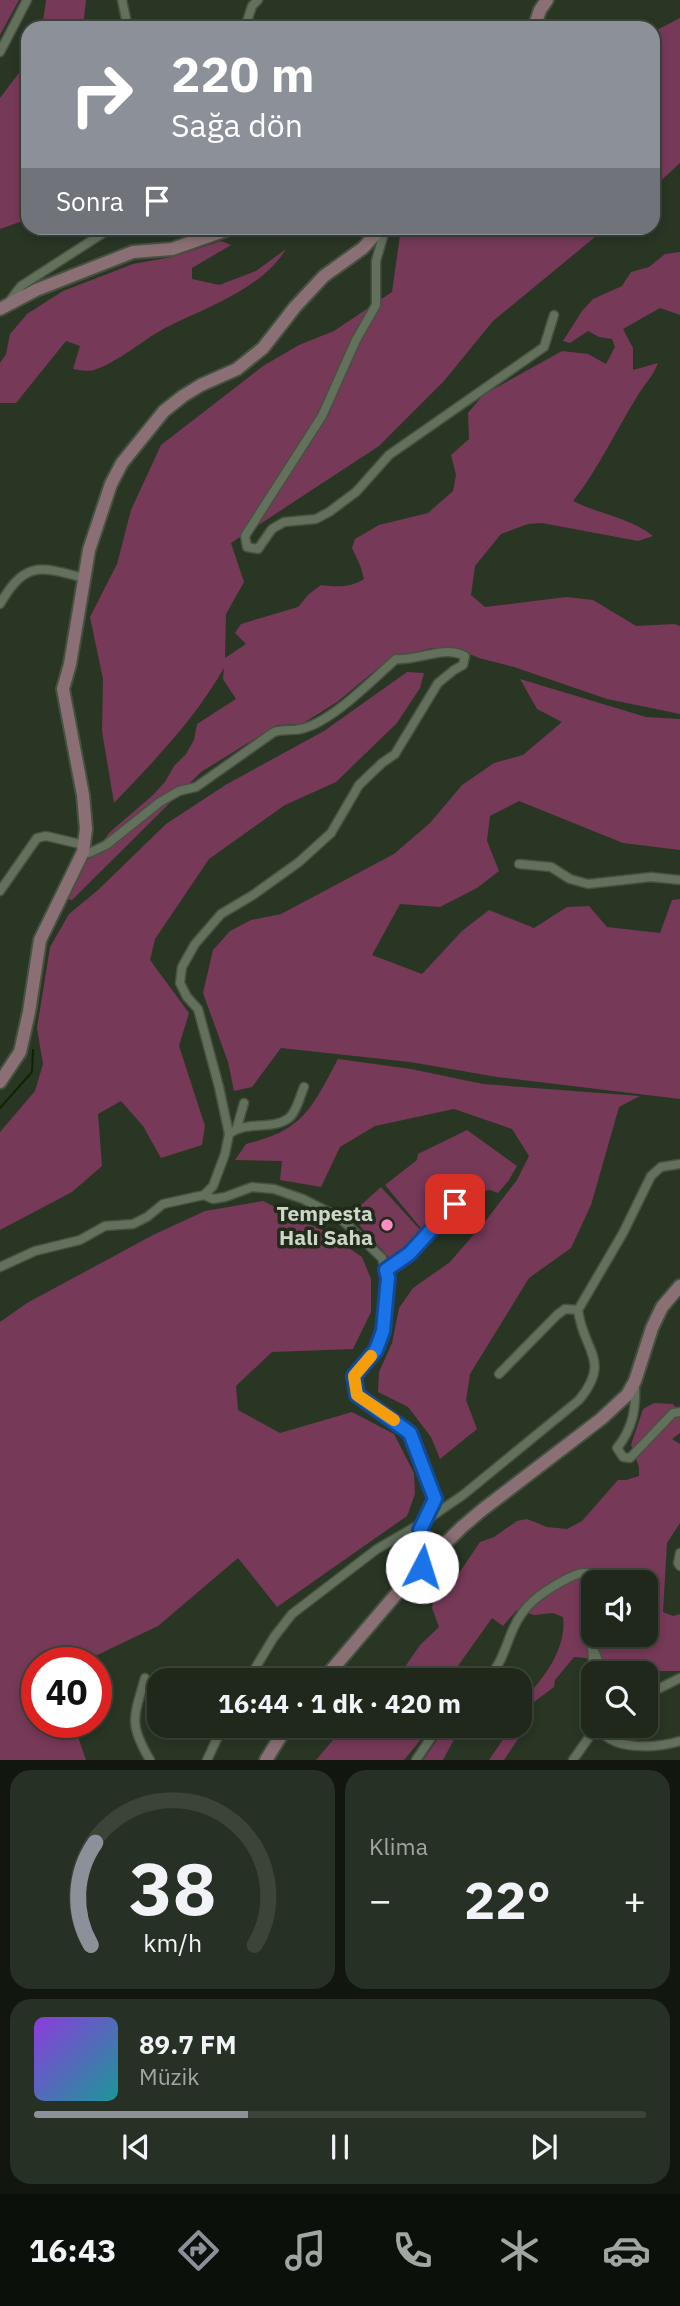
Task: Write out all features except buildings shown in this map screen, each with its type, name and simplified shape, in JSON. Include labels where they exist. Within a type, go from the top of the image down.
[{"type":"street","points":[[0,52],[27,0]]},
{"type":"street","points":[[122,0],[126,21]]},
{"type":"street","points":[[247,21],[252,6],[258,0]]},
{"type":"street","points":[[536,21],[547,0]]},
{"type":"street","points":[[4,307],[21,286],[100,235]]},
{"type":"street","points":[[4,307],[36,290],[134,252],[172,250],[213,235]]},
{"type":"street","points":[[0,1082],[20,1052],[40,940],[84,848],[86,829],[83,795],[63,689],[70,664],[89,550],[111,484],[122,463],[164,411],[201,385],[237,369],[263,348],[324,276],[375,235]]},
{"type":"street","points":[[383,235],[376,261],[376,305],[356,340],[322,416],[245,536],[247,547],[258,549],[272,529],[284,522],[316,519],[356,492],[389,455],[544,347],[555,315]]},
{"type":"street","points":[[0,604],[11,584],[23,574],[37,569],[60,571],[83,578]]},
{"type":"street","points":[[0,891],[37,838],[46,836],[84,848],[89,853],[106,845],[160,802],[179,791],[197,787],[274,732],[284,729],[300,730],[315,723],[360,692],[396,659],[408,660],[439,652],[465,656],[464,665],[438,683],[395,754],[359,785],[331,833],[299,862],[221,914],[195,944],[182,967],[180,983],[187,998],[198,1009],[229,1134],[213,1186],[204,1195],[163,1204],[147,1217],[132,1224],[106,1226],[80,1240],[35,1251],[0,1267]]},
{"type":"street","points":[[519,864],[551,867],[570,879],[588,884],[651,877],[680,880]]},
{"type":"street","points":[[237,1127],[278,1123],[289,1118],[304,1087]]},
{"type":"street","points":[[229,1134],[237,1127],[244,1103]]},
{"type":"street","points":[[255,1668],[292,1614],[377,1549],[463,1495],[579,1400],[591,1386],[596,1371],[594,1359],[579,1321],[578,1310],[623,1233],[650,1176],[661,1167],[680,1164]]},
{"type":"street","points":[[204,1195],[212,1199],[225,1197],[252,1187],[274,1189],[303,1199],[340,1217],[382,1258],[388,1278],[383,1331],[376,1350],[354,1376],[355,1384],[357,1395],[410,1433],[435,1499],[433,1508],[420,1530],[433,1555]]},
{"type":"street","points":[[386,1270],[409,1254],[455,1204]]},
{"type":"street","points":[[333,1668],[433,1555],[482,1510],[601,1419],[627,1395],[635,1381],[652,1328],[662,1307],[680,1286]]},
{"type":"street","points":[[499,1374],[557,1315],[565,1309],[578,1310]]},
{"type":"street","points":[[635,1381],[634,1416],[628,1433],[617,1448],[620,1455],[629,1458],[673,1413],[680,1412]]},
{"type":"street","points":[[680,1553],[680,1566]]},
{"type":"street","points":[[495,1668],[502,1659],[514,1626],[523,1611],[538,1595],[581,1572]]},
{"type":"street","points":[[145,1678],[134,1715],[134,1730],[150,1760]]},
{"type":"street","points":[[658,1689],[680,1678]]},
{"type":"street","points":[[207,1760],[217,1738]]},
{"type":"street","points":[[266,1760],[280,1738]]},
{"type":"street","points":[[416,1760],[431,1738]]},
{"type":"street","points":[[573,1760],[589,1738]]},
{"type":"street","points":[[611,1738],[634,1746],[660,1747],[680,1741]]},
{"type":"shaded area","points":[[0,0],[19,0],[0,35]]},
{"type":"shaded area","points":[[46,0],[86,0],[84,21],[43,21]]},
{"type":"shaded area","points":[[680,18],[680,163],[660,182],[660,28]]},
{"type":"shaded area","points":[[21,70],[21,222],[0,229],[0,98]]},
{"type":"shaded area","points":[[400,235],[597,235],[493,321],[444,381],[379,446],[231,543],[244,582],[226,614],[225,658],[246,644],[235,633],[241,624],[298,607],[321,585],[343,586],[364,579],[352,548],[355,539],[379,525],[428,513],[453,491],[456,475],[451,455],[469,439],[468,413],[483,395],[562,351],[588,354],[606,364],[615,347],[612,339],[599,337],[588,331],[570,343],[563,341],[582,311],[593,299],[622,286],[631,272],[649,267],[665,254],[680,252],[680,315],[660,308],[623,329],[633,348],[633,370],[658,363],[573,501],[625,520],[653,536],[638,541],[542,523],[528,524],[501,534],[475,566],[471,595],[485,607],[566,597],[593,600],[636,626],[680,626],[680,714],[607,699],[460,650],[432,648],[394,655],[337,702],[302,724],[277,725],[201,772],[72,900],[67,899],[76,875],[110,832],[153,795],[186,754],[194,740],[197,724],[236,699],[223,679],[224,668],[187,722],[114,803],[102,731],[103,679],[90,617],[117,564],[131,510],[161,445],[263,366],[299,345],[334,331],[392,292]]},
{"type":"shaded area","points":[[221,241],[231,245],[192,268],[192,279],[219,285],[256,271],[286,249],[276,263],[248,286],[165,328],[104,366],[89,371],[73,369],[80,346],[66,341],[16,403],[0,403],[0,363],[6,354],[10,334],[27,314],[63,291],[133,264],[172,257]]},
{"type":"shaded area","points":[[407,672],[424,673],[420,688],[397,723],[336,782],[285,805],[209,859],[155,939],[150,960],[189,1013],[179,1046],[205,1126],[202,1145],[161,1158],[143,1126],[121,1101],[98,1114],[102,1166],[72,1192],[0,1230],[0,1132],[35,1091],[43,1064],[37,1028],[50,947],[69,914],[98,890],[166,824],[227,784],[324,731]]},
{"type":"shaded area","points":[[520,679],[646,717],[680,719],[680,850],[623,843],[519,801],[490,816],[487,841],[499,871],[477,888],[440,907],[400,904],[372,955],[422,974],[462,931],[489,910],[534,928],[567,907],[589,906],[607,927],[660,933],[672,900],[680,899],[680,1099],[497,1077],[410,1062],[281,1048],[252,1087],[234,1091],[228,1062],[203,993],[213,950],[230,931],[251,920],[281,914],[394,854],[430,823],[462,785],[494,763],[523,755],[562,722],[537,709]]},
{"type":"shaded area","points":[[338,1059],[411,1069],[483,1084],[640,1096],[619,1107],[591,1205],[571,1248],[529,1278],[470,1374],[466,1400],[477,1429],[440,1459],[431,1437],[408,1407],[378,1392],[379,1372],[392,1343],[399,1308],[413,1288],[450,1262],[487,1219],[517,1180],[529,1156],[512,1129],[454,1109],[375,1126],[340,1147],[321,1187],[280,1180],[282,1161],[235,1160],[246,1144],[281,1132],[304,1115]]},
{"type":"shaded area","points":[[467,1130],[517,1166],[498,1193],[483,1191],[471,1209],[452,1205],[424,1232],[385,1185],[417,1160],[418,1154]]},
{"type":"shaded area","name":"Tempesta Halı Saha","points":[[381,1187],[424,1234],[393,1262],[350,1215]]},
{"type":"shaded area","points":[[263,1201],[324,1231],[362,1257],[371,1279],[371,1312],[353,1349],[272,1352],[236,1386],[238,1410],[280,1433],[352,1412],[394,1434],[414,1473],[415,1494],[407,1516],[277,1607],[238,1558],[158,1626],[112,1648],[21,1647],[21,1738],[78,1738],[86,1760],[0,1760],[0,1322],[27,1303],[153,1235],[205,1211]]},
{"type":"shaded area","points":[[654,1403],[673,1404],[680,1413],[680,1433],[672,1439],[680,1444],[680,1523],[667,1543],[663,1612],[673,1616],[680,1614],[680,1671],[658,1671],[658,1661],[574,1657],[555,1680],[554,1687],[532,1704],[532,1690],[557,1653],[563,1617],[553,1613],[534,1615],[517,1610],[503,1626],[492,1618],[457,1668],[404,1668],[420,1645],[439,1627],[432,1608],[435,1590],[453,1582],[480,1542],[494,1537],[517,1521],[527,1519],[547,1527],[567,1529],[582,1521],[618,1480],[639,1476],[639,1467],[631,1445],[643,1409]]},
{"type":"shaded area","points":[[422,1738],[404,1760],[316,1760],[333,1740]]},
{"type":"shaded area","points":[[439,1738],[455,1738],[443,1760],[423,1760]]},
{"type":"shaded area","points":[[503,1738],[518,1738],[504,1760],[489,1760]]},
{"type":"waterway","points":[[0,1108],[32,1072],[33,1050]]},
{"type":"slow traffic","points":[[371,1356],[354,1376],[357,1395],[394,1420]]},
{"type":"place","name":"Tempesta Halı Saha","points":[[387,1225]]},
{"type":"route","points":[[422,1567],[433,1555],[420,1530],[433,1508],[435,1499],[429,1481],[410,1433],[357,1395],[354,1376],[376,1350],[383,1331],[388,1278],[386,1270],[409,1254],[455,1204]]}]
